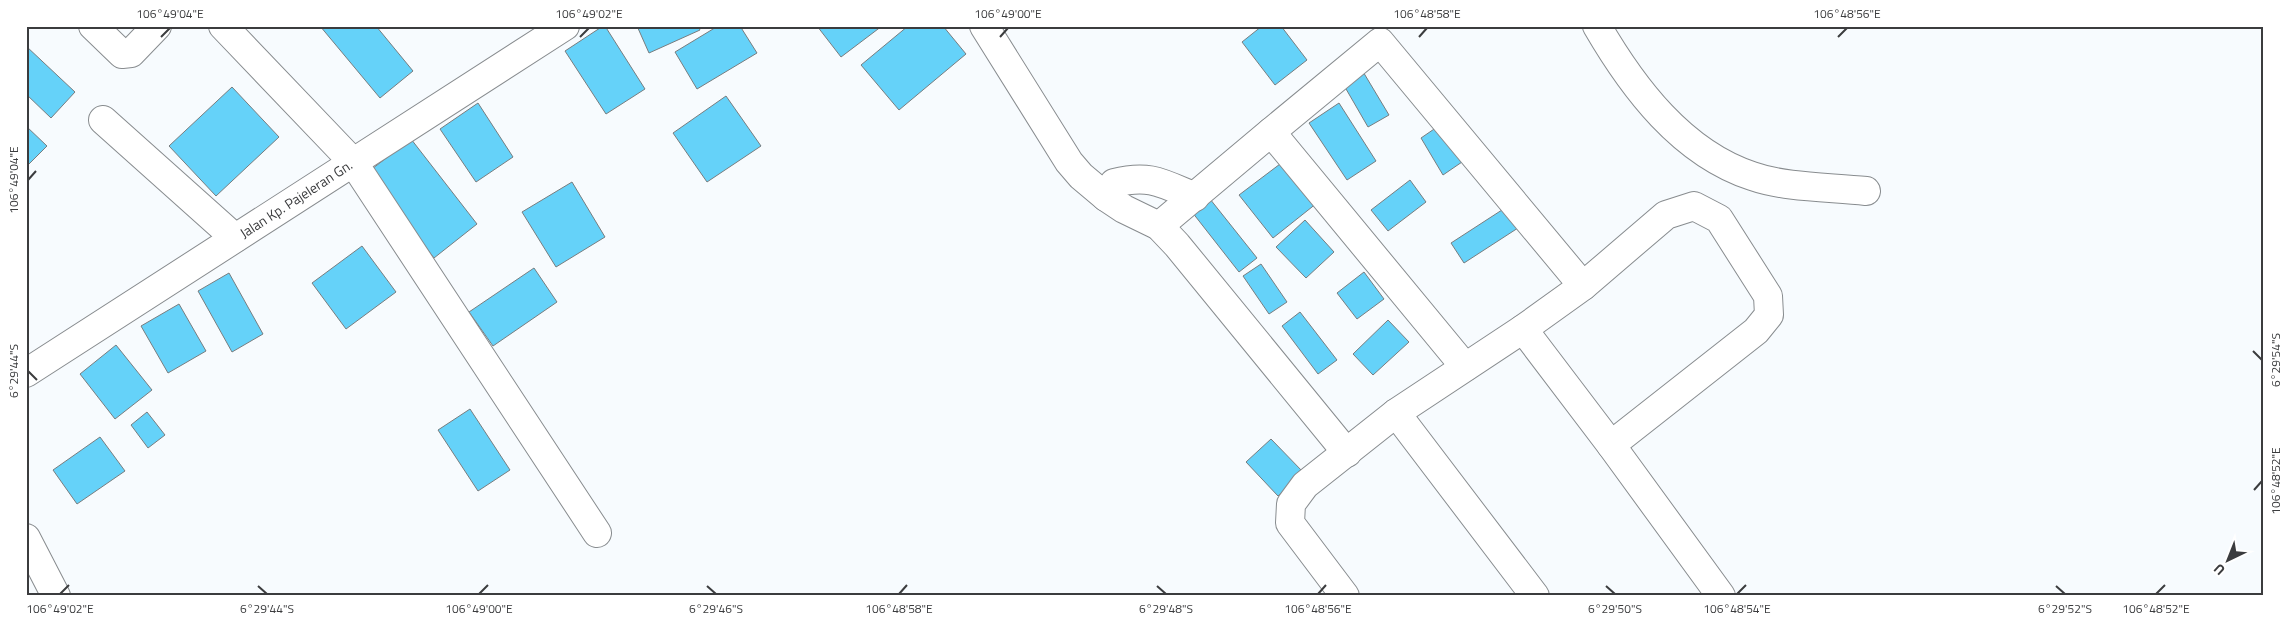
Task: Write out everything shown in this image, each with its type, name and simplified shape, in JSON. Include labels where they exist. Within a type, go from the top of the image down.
[{"type":"street","points":[[93,26],[122,54],[126,54],[131,53],[157,26]]},
{"type":"street","points":[[223,26],[353,162],[597,533]]},
{"type":"street","name":"Jalan Kp. Pajeleran Gn.","points":[[26,372],[565,26]]},
{"type":"street","points":[[984,26],[1069,162],[1081,176],[1106,197],[1124,209],[1159,226],[1190,260],[1347,453]]},
{"type":"street","points":[[1597,26],[1609,46],[1654,107],[1680,133],[1704,153],[1753,176],[1786,183],[1866,190]]},
{"type":"street","points":[[1159,226],[1380,42],[1583,286]]},
{"type":"street","points":[[103,120],[235,238]]},
{"type":"street","points":[[1271,132],[1465,367]]},
{"type":"street","points":[[1106,197],[1114,183],[1132,178],[1153,179],[1195,197]]},
{"type":"street","points":[[1345,596],[1290,522],[1291,504],[1305,485],[1396,413],[1523,329],[1583,286],[1666,215],[1694,206],[1718,220],[1768,296],[1769,315],[1756,331],[1611,445]]},
{"type":"street","points":[[1523,329],[1611,445],[1721,596]]},
{"type":"street","points":[[1396,413],[1535,596]]},
{"type":"street","points":[[26,538],[56,596]]},
{"type":"building","points":[[320,26],[376,26],[413,71],[380,98]]},
{"type":"building","points":[[605,26],[645,89],[606,114],[565,51]]},
{"type":"building","points":[[637,26],[698,26],[700,30],[649,53]]},
{"type":"building","points":[[718,26],[740,26],[757,53],[697,89],[675,52]]},
{"type":"building","points":[[817,26],[882,26],[841,57]]},
{"type":"building","points":[[908,26],[943,26],[966,54],[899,110],[861,65]]},
{"type":"building","points":[[1262,26],[1281,26],[1307,60],[1275,85],[1242,42]]},
{"type":"building","points":[[26,46],[75,92],[51,118],[26,94]]},
{"type":"building","points":[[1362,70],[1389,115],[1368,127],[1342,82]]},
{"type":"building","points":[[232,87],[279,137],[216,196],[169,146]]},
{"type":"building","points":[[726,96],[761,146],[707,182],[673,133]]},
{"type":"building","points":[[478,103],[513,157],[476,182],[440,129]]},
{"type":"building","points":[[1339,103],[1376,161],[1347,180],[1309,123]]},
{"type":"building","points":[[1440,125],[1462,162],[1443,175],[1421,138]]},
{"type":"building","points":[[26,126],[47,146],[26,167]]},
{"type":"building","points":[[411,139],[477,224],[434,258],[368,172]]},
{"type":"building","points":[[1284,161],[1317,203],[1273,238],[1239,195]]},
{"type":"building","points":[[1410,180],[1426,202],[1388,231],[1371,210]]},
{"type":"building","points":[[572,182],[605,237],[556,267],[522,212]]},
{"type":"building","points":[[1210,199],[1257,258],[1239,272],[1192,212]]},
{"type":"building","points":[[1505,208],[1518,228],[1464,263],[1451,243]]},
{"type":"building","points":[[1305,220],[1334,252],[1306,278],[1276,247]]},
{"type":"building","points":[[362,246],[396,292],[346,329],[312,283]]},
{"type":"building","points":[[1261,264],[1287,302],[1269,314],[1243,276]]},
{"type":"building","points":[[534,268],[557,302],[493,346],[469,312]]},
{"type":"building","points":[[1364,272],[1384,299],[1357,319],[1337,293]]},
{"type":"building","points":[[229,273],[263,334],[232,352],[198,291]]},
{"type":"building","points":[[179,304],[206,351],[168,373],[141,326]]},
{"type":"building","points":[[1300,312],[1337,360],[1318,374],[1282,326]]},
{"type":"building","points":[[1388,320],[1409,342],[1373,375],[1353,354]]},
{"type":"building","points":[[116,345],[152,390],[115,419],[80,374]]},
{"type":"building","points":[[470,409],[510,470],[478,491],[438,430]]},
{"type":"building","points":[[147,412],[165,435],[148,448],[131,425]]},
{"type":"building","points":[[100,437],[125,471],[77,504],[53,470]]},
{"type":"building","points":[[1271,439],[1303,472],[1278,496],[1246,462]]}]
